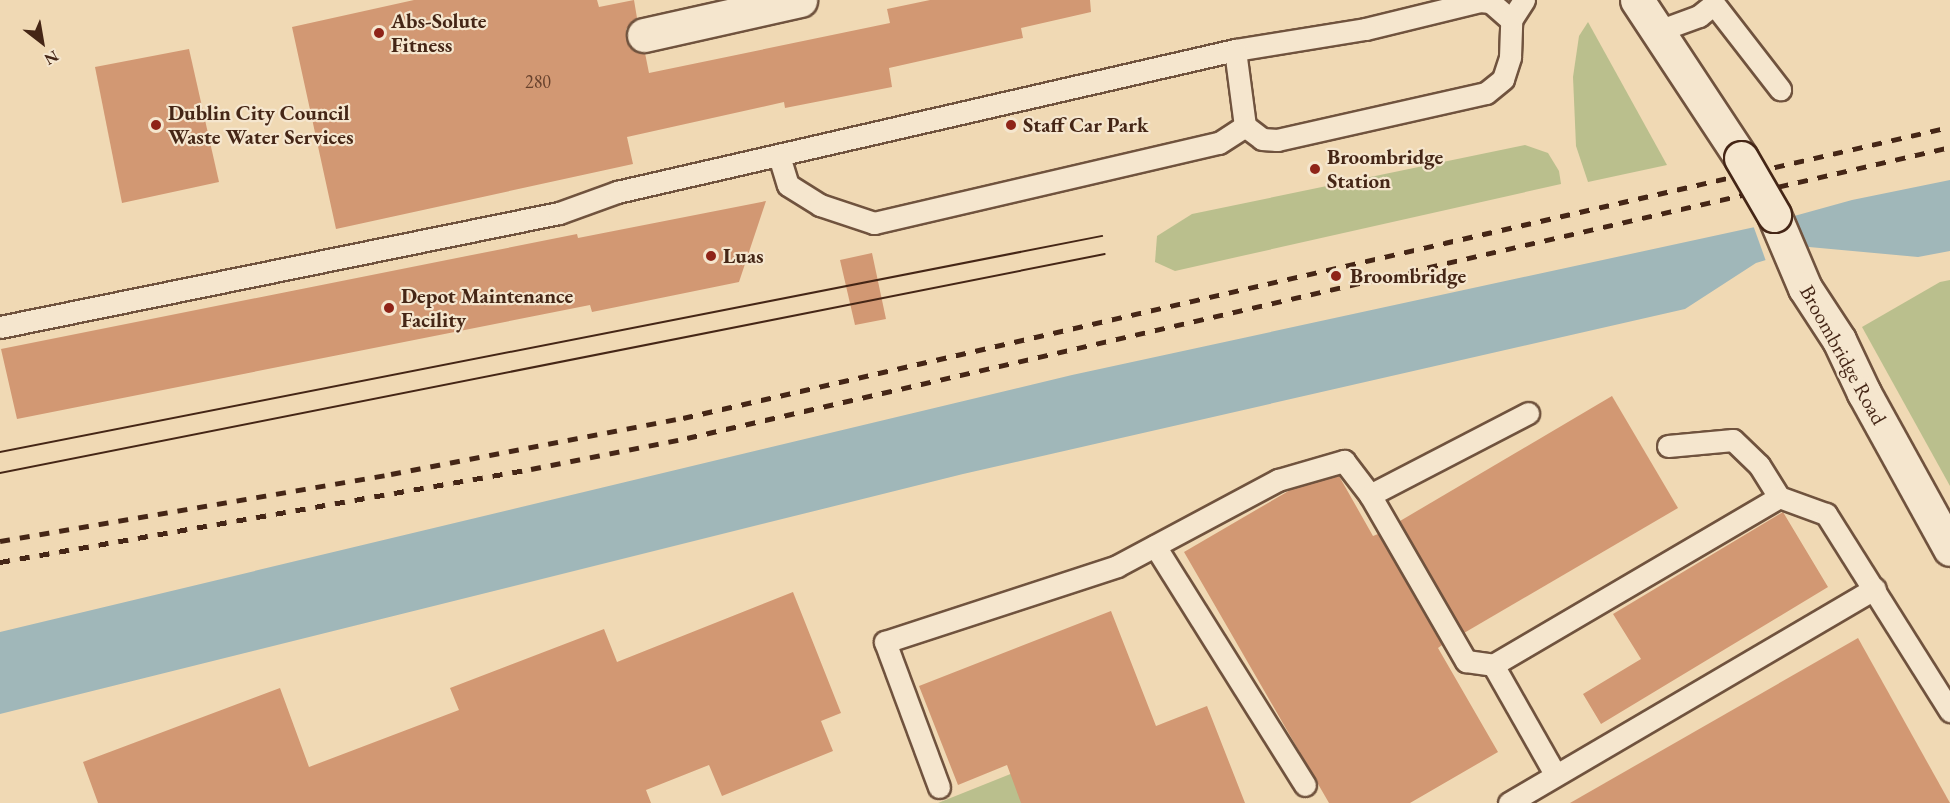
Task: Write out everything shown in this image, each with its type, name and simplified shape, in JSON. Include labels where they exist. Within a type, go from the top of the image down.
[{"type":"street","points":[[644,35],[800,0]]},
{"type":"street","name":"Broombridge Road","points":[[1637,0],[1736,149],[1774,215],[1805,288],[1839,340],[1864,393],[1950,549]]},
{"type":"lane","points":[[1235,50],[1245,126],[1262,139],[1277,140],[1486,93],[1503,79],[1510,57],[1511,20],[1524,0]]},
{"type":"lane","points":[[0,327],[559,213],[616,192],[1235,50],[1365,29],[1480,1],[1490,2],[1511,20]]},
{"type":"lane","points":[[1658,31],[1699,16],[1714,4],[1780,88]]},
{"type":"lane","points":[[779,156],[788,185],[820,205],[874,223],[1219,142],[1245,126]]},
{"type":"lane","points":[[1370,495],[1528,413]]},
{"type":"lane","points":[[1668,446],[1733,440],[1759,465],[1779,497],[1826,514],[1875,588],[1950,711]]},
{"type":"lane","points":[[939,787],[885,642],[1117,566],[1278,480],[1344,460],[1370,495],[1466,661],[1493,665],[1779,497]]},
{"type":"lane","points":[[1155,546],[1305,785]]},
{"type":"lane","points":[[1509,803],[1875,588]]},
{"type":"lane","points":[[1493,665],[1555,774]]},
{"type":"green space","points":[[1588,22],[1667,165],[1588,182],[1576,146],[1573,77],[1579,36]]},
{"type":"green space","points":[[1525,145],[1548,153],[1559,171],[1561,184],[1175,271],[1155,262],[1157,236],[1192,214]]},
{"type":"green space","points":[[1950,280],[1950,486],[1862,327],[1940,282]]},
{"type":"green space","points":[[1013,773],[1024,803],[938,803]]},
{"type":"water","points":[[1950,180],[1950,251],[1918,257],[1809,247],[1756,263],[1685,309],[963,474],[0,714],[0,632],[1072,375],[1755,227],[1852,200]]},
{"type":"pier","points":[[1791,213],[1804,253],[1767,264],[1753,225]]},
{"type":"building","points":[[414,0],[597,0],[599,7],[634,0],[637,18],[626,29],[626,39],[631,48],[645,53],[649,73],[890,23],[887,9],[930,0],[1090,0],[1091,12],[1021,28],[1023,38],[889,68],[892,87],[785,108],[784,102],[627,137],[633,164],[336,229],[292,27]]},
{"type":"building","name":"Dublin City Council Waste Water Services","points":[[189,49],[219,182],[122,203],[95,67]]},
{"type":"building","name":"Depot Maintenance Facility","points":[[766,201],[739,282],[592,312],[590,305],[17,419],[1,349],[577,234],[578,238]]},
{"type":"building","points":[[872,253],[886,319],[855,325],[840,260]]},
{"type":"building","points":[[1612,396],[1678,508],[1464,633],[1400,521]]},
{"type":"building","points":[[1339,476],[1373,536],[1378,534],[1442,645],[1438,648],[1498,752],[1410,803],[1329,803],[1184,552],[1292,489]]},
{"type":"building","points":[[1783,512],[1828,587],[1601,724],[1583,694],[1641,659],[1613,614]]},
{"type":"building","points":[[793,592],[841,713],[821,721],[833,751],[722,796],[709,765],[646,790],[651,803],[98,803],[83,762],[280,688],[309,767],[459,710],[450,688],[604,629],[617,662]]},
{"type":"building","points":[[1111,611],[1156,726],[1207,706],[1245,803],[1021,803],[1007,765],[958,785],[919,686]]},
{"type":"building","points":[[1858,638],[1950,803],[1570,803]]},
{"type":"tram line","points":[[0,452],[1102,236]]},
{"type":"tram line","points":[[0,473],[1105,254]]},
{"type":"railway","points":[[0,541],[391,474],[683,418],[1950,127]]},
{"type":"railway","points":[[0,562],[531,469],[687,438],[1950,147]]},
{"type":"place","name":"Abs-Solute Fitness","points":[[379,33]]},
{"type":"place","name":"Dublin City Council Waste Water Services","points":[[156,125]]},
{"type":"place","name":"Staff Car Park","points":[[1011,125]]},
{"type":"place","name":"Broombridge Station","points":[[1315,169]]},
{"type":"place","name":"Luas","points":[[711,256]]},
{"type":"place","name":"Broombridge","points":[[1336,276]]},
{"type":"place","name":"Depot Maintenance Facility","points":[[389,308]]}]
